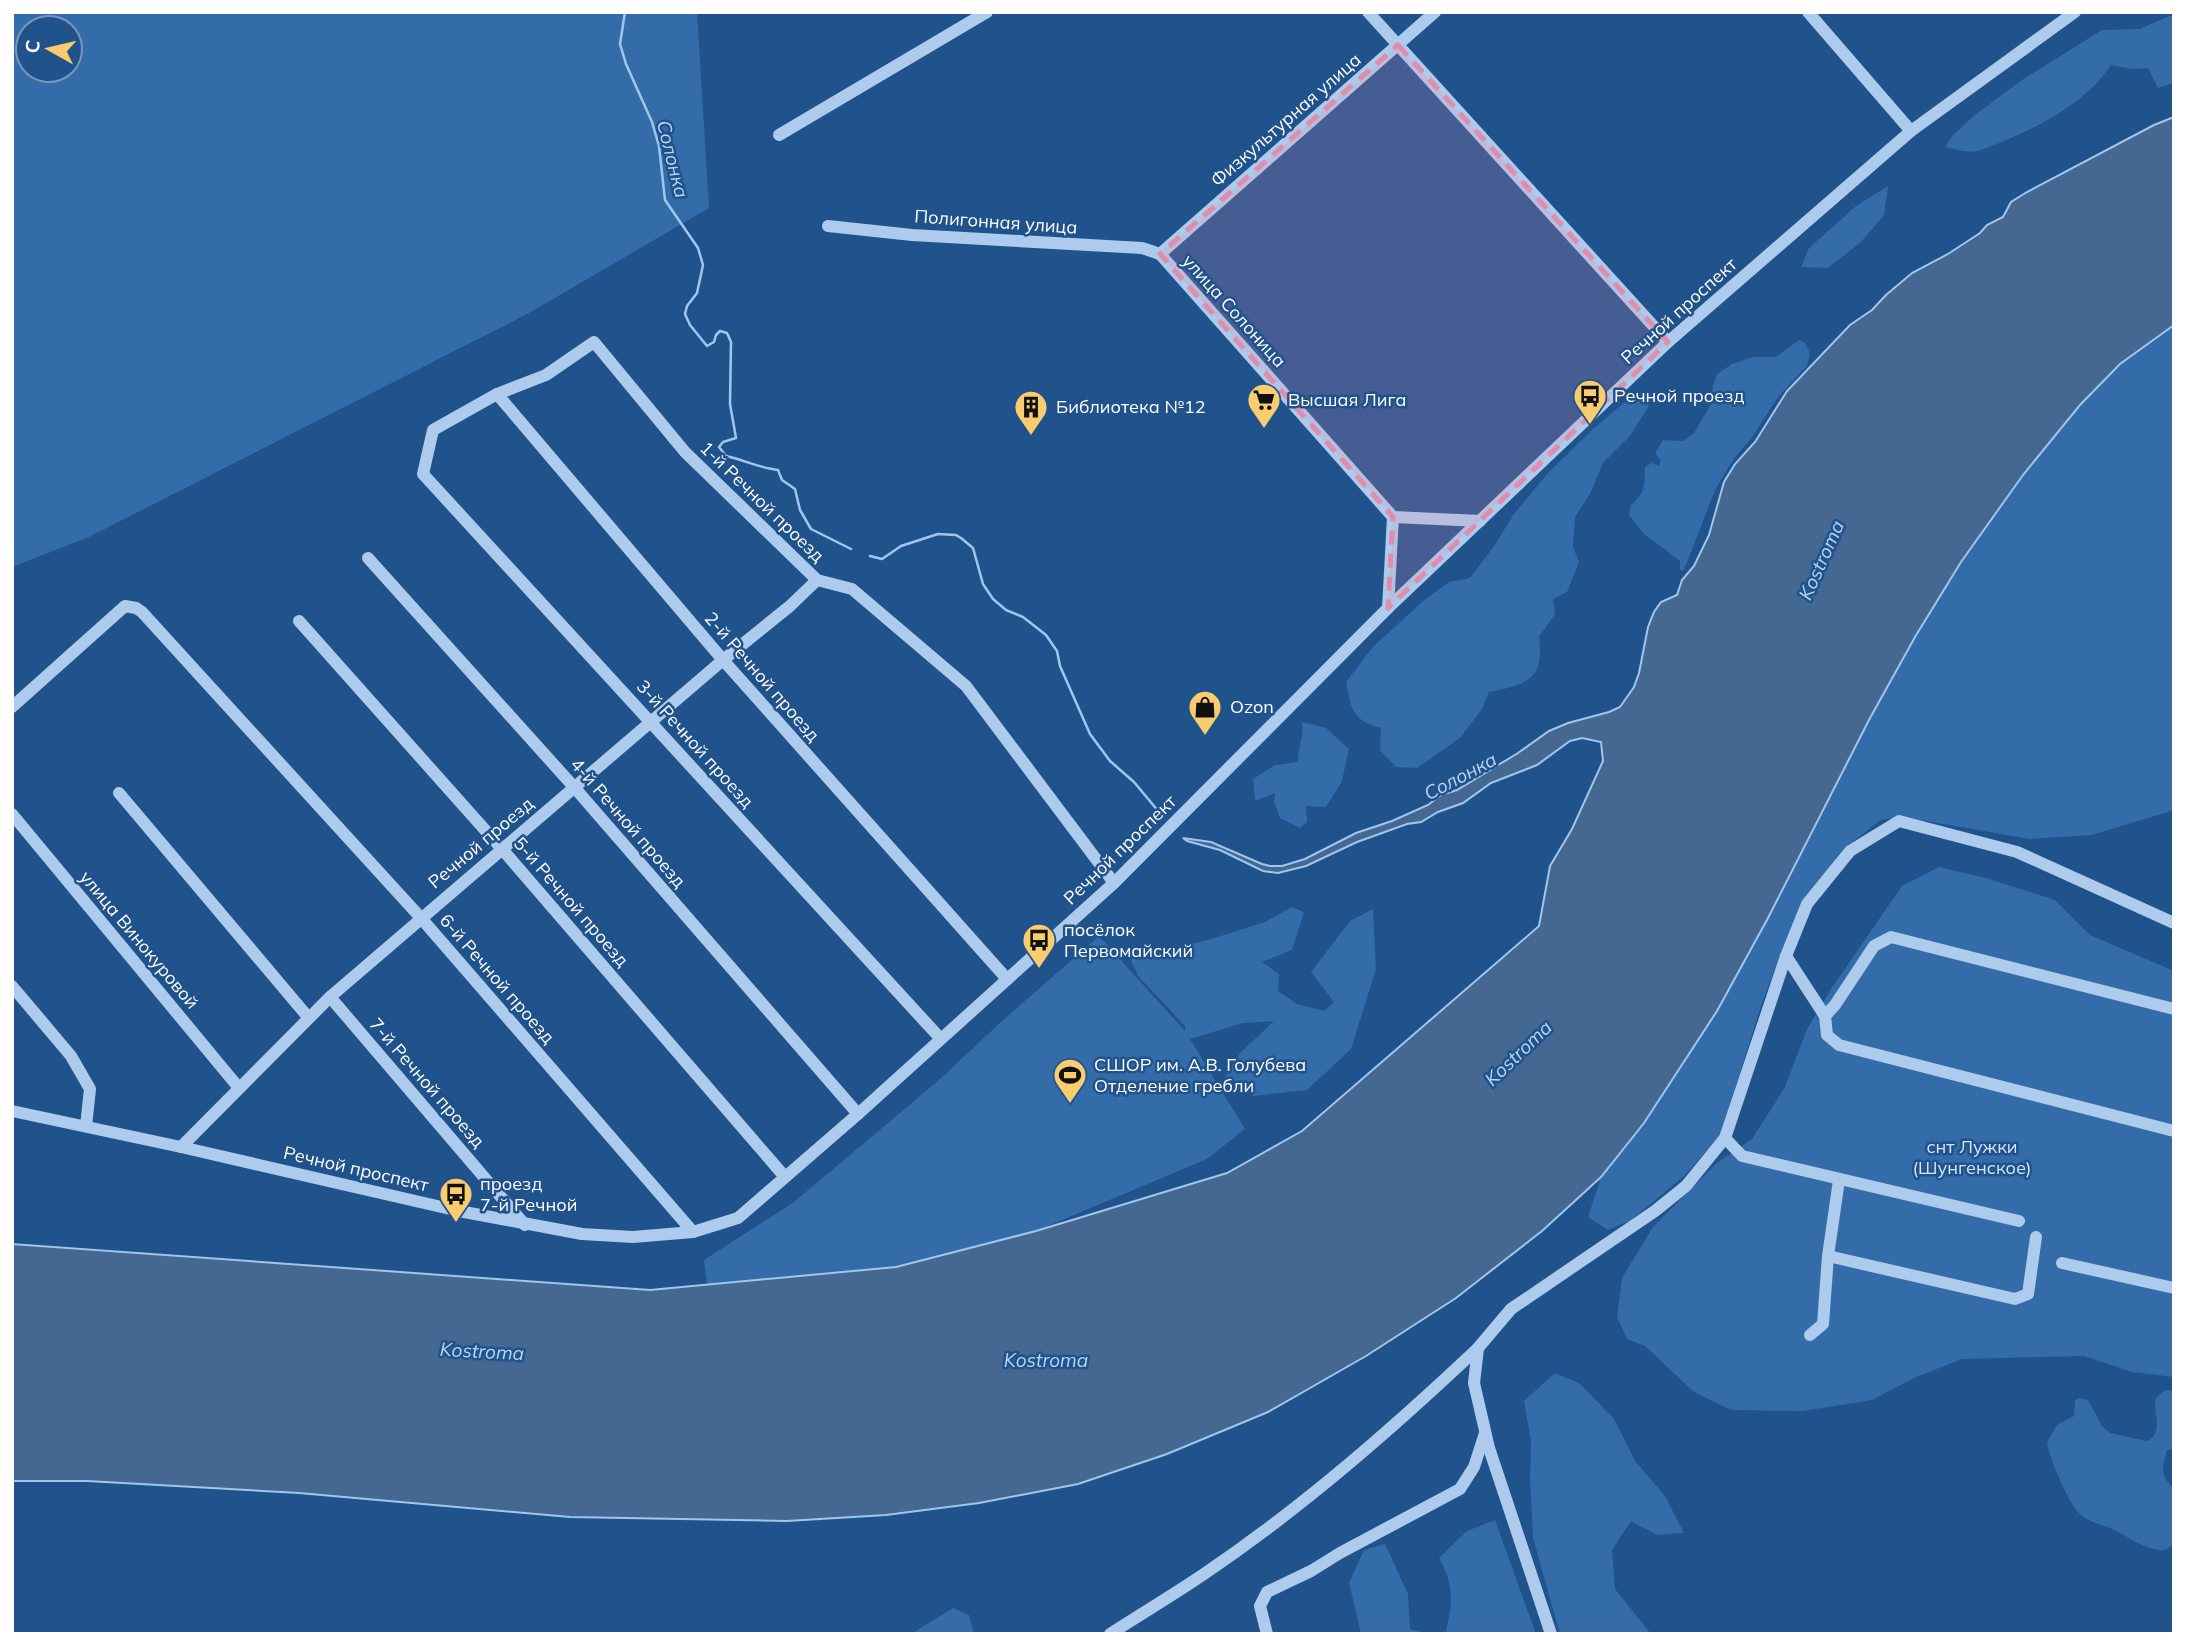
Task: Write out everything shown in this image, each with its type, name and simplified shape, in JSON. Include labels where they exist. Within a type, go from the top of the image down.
[{"type":"street","points":[[779,135],[988,12]]},
{"type":"street","points":[[1368,12],[1668,342]]},
{"type":"street","name":"Физкультурная улица","points":[[1160,254],[1436,12]]},
{"type":"street","points":[[1808,12],[1912,131]]},
{"type":"street","name":"Речной проспект","points":[[12,1111],[525,1225],[582,1234],[633,1237],[693,1231],[738,1218],[858,1114],[1114,883],[1388,608],[1668,342],[1912,131],[2075,12]]},
{"type":"street","name":"Полигонная улица","points":[[828,226],[912,235],[1142,248],[1160,254]]},
{"type":"street","name":"улица Солоница","points":[[1160,254],[1393,517]]},
{"type":"street","name":"1-й Речной проезд","points":[[497,394],[547,374],[594,342],[685,452],[817,580],[852,589],[966,686],[1114,883]]},
{"type":"street","name":"3-й Речной проезд","points":[[497,394],[433,430],[423,474],[940,1038]]},
{"type":"street","name":"2-й Речной проезд","points":[[497,394],[723,660],[1007,978]]},
{"type":"street","points":[[1388,608],[1393,517],[1480,521]]},
{"type":"street","name":"4-й Речной проезд","points":[[368,558],[574,787],[858,1114]]},
{"type":"street","name":"Речной проезд","points":[[181,1147],[330,997],[650,722],[790,606],[817,580]]},
{"type":"street","name":"6-й Речной проезд","points":[[12,707],[125,606],[142,612],[421,918],[693,1231]]},
{"type":"street","name":"5-й Речной проезд","points":[[299,621],[502,849],[785,1177]]},
{"type":"street","points":[[119,793],[308,1017]]},
{"type":"street","name":"улица Винокуровой","points":[[12,814],[239,1088]]},
{"type":"street","points":[[1110,1634],[1205,1573],[1312,1494],[1394,1427],[1478,1348],[1511,1309],[1655,1211],[1686,1186],[1726,1138],[1786,956],[1807,904],[1850,851],[1899,821],[2017,852],[2174,923]]},
{"type":"street","points":[[1825,1016],[1874,946],[1891,937],[2174,1009]]},
{"type":"street","points":[[1786,956],[1825,1016],[1827,1035],[1839,1045],[2174,1131]]},
{"type":"street","points":[[12,986],[71,1056],[90,1089],[86,1126]]},
{"type":"street","name":"7-й Речной проезд","points":[[330,997],[525,1225]]},
{"type":"street","points":[[1726,1138],[1742,1156],[2019,1221]]},
{"type":"street","points":[[1810,1335],[1824,1324],[1828,1256],[1839,1180]]},
{"type":"street","points":[[1828,1256],[2015,1299],[2028,1294],[2036,1237]]},
{"type":"street","points":[[2062,1263],[2174,1288]]},
{"type":"street","points":[[1478,1348],[1474,1383],[1489,1448],[1551,1634]]},
{"type":"street","points":[[1267,1634],[1260,1606],[1267,1592],[1311,1571],[1460,1489],[1474,1466],[1485,1432]]},
{"type":"highlighted area","points":[[1398,45],[1668,342],[1388,608],[1393,517],[1160,254]]},
{"type":"green space","points":[[12,12],[697,12],[709,208],[529,313],[89,537],[12,567]]},
{"type":"green space","points":[[2174,16],[2174,83],[2158,88],[2148,68],[2131,69],[2111,65],[2089,91],[2029,130],[1980,150],[1965,151],[1945,147],[1953,135],[1976,114],[2022,80],[2102,30],[2140,29]]},
{"type":"green space","points":[[1888,186],[1884,215],[1861,242],[1828,268],[1801,267],[1809,248],[1856,206]]},
{"type":"green space","points":[[2174,325],[2174,810],[2092,835],[2030,839],[1903,817],[1881,820],[1844,848],[1804,902],[1784,944],[1761,1006],[1720,1136],[1683,1177],[1631,1220],[1608,1230],[1588,1217],[1601,1177],[1644,1123],[1717,1011],[1768,918],[1869,720],[1961,562],[2023,475],[2080,405],[2120,364]]},
{"type":"green space","points":[[1799,340],[1805,343],[1810,353],[1807,366],[1778,397],[1725,473],[1715,490],[1683,571],[1680,570],[1680,561],[1644,534],[1629,515],[1631,505],[1643,488],[1645,467],[1651,463],[1660,466],[1660,459],[1655,453],[1663,440],[1683,441],[1694,433],[1711,404],[1717,374],[1732,364],[1753,357],[1776,357]]},
{"type":"green space","points":[[1646,394],[1649,406],[1629,437],[1603,463],[1591,492],[1575,517],[1573,547],[1579,562],[1567,592],[1553,599],[1555,614],[1539,637],[1540,652],[1536,672],[1523,683],[1489,692],[1482,709],[1460,738],[1417,768],[1396,767],[1380,750],[1381,728],[1364,722],[1354,712],[1346,682],[1372,648],[1423,601],[1449,582],[1470,578],[1514,514],[1548,473],[1593,429],[1632,396]]},
{"type":"green space","points":[[1302,722],[1326,728],[1349,749],[1342,781],[1326,807],[1306,806],[1307,822],[1300,828],[1280,818],[1274,802],[1275,793],[1255,801],[1253,779],[1275,765],[1298,762]]},
{"type":"green space","name":"снт Лужки (Шунгенское)","points":[[1939,867],[1986,878],[2055,900],[2090,935],[2174,971],[2174,1377],[2132,1372],[2084,1356],[1962,1359],[1914,1378],[1872,1400],[1803,1411],[1731,1410],[1694,1392],[1645,1346],[1627,1339],[1617,1317],[1622,1278],[1653,1227],[1717,1163],[1752,1139],[1785,1087],[1807,1029],[1831,989],[1902,886]]},
{"type":"green space","name":"СШОР им. А.В. Голубева Отделение гребли","points":[[1292,907],[1304,912],[1292,950],[1262,962],[1279,974],[1278,991],[1297,1004],[1324,1011],[1334,1002],[1311,972],[1350,921],[1373,909],[1376,969],[1351,1049],[1307,1090],[1253,1096],[1225,1076],[1240,1053],[1274,1021],[1243,1023],[1190,1039],[1245,1129],[1207,1159],[1036,1231],[896,1267],[707,1284],[704,1260],[794,1202],[939,1080],[1099,936],[1185,1031],[1185,1026],[1138,976],[1126,950],[1160,951],[1208,940],[1265,922]]},
{"type":"green space","points":[[1555,1373],[1579,1383],[1614,1419],[1635,1461],[1665,1496],[1684,1533],[1657,1535],[1631,1521],[1612,1550],[1615,1589],[1651,1634],[1560,1634],[1533,1538],[1531,1441],[1524,1401]]},
{"type":"green space","points":[[2168,1390],[2174,1391],[2174,1449],[2167,1450],[2163,1470],[2166,1479],[2174,1488],[2174,1544],[2162,1550],[2140,1544],[2081,1515],[2060,1481],[2047,1442],[2057,1425],[2074,1416],[2075,1401],[2078,1398],[2088,1400],[2102,1426],[2110,1433],[2147,1441],[2157,1427],[2156,1398]]},
{"type":"green space","points":[[1495,1520],[1536,1634],[1435,1634],[1446,1631],[1451,1602],[1450,1585],[1439,1558],[1467,1531]]},
{"type":"green space","points":[[1385,1544],[1408,1594],[1410,1629],[1427,1634],[1361,1634],[1349,1583],[1364,1550]]},
{"type":"green space","points":[[953,1608],[969,1615],[974,1634],[911,1634]]},
{"type":"water","name":"Kostroma","points":[[2174,117],[2174,325],[2120,364],[2080,405],[2023,475],[1961,562],[1869,720],[1768,918],[1717,1011],[1644,1123],[1601,1177],[1542,1231],[1456,1298],[1366,1356],[1268,1412],[1167,1454],[1078,1484],[979,1503],[886,1515],[787,1521],[570,1517],[299,1493],[87,1481],[12,1481],[12,1244],[650,1290],[896,1267],[1036,1231],[1227,1173],[1302,1131],[1539,926],[1550,866],[1572,829],[1603,761],[1601,742],[1582,738],[1570,741],[1537,765],[1491,783],[1463,803],[1438,812],[1421,822],[1407,824],[1357,842],[1306,866],[1278,873],[1263,871],[1220,850],[1183,838],[1211,842],[1262,864],[1282,866],[1305,859],[1356,833],[1428,805],[1441,795],[1457,790],[1518,753],[1549,731],[1620,707],[1634,687],[1654,612],[1661,602],[1677,595],[1682,580],[1694,566],[1709,535],[1724,482],[1735,464],[1755,442],[1787,391],[1850,325],[1872,310],[1912,273],[1948,254],[1980,233],[1987,225],[2003,217],[2011,202],[2154,125]]},
{"type":"waterway","name":"Солонка","points":[[625,12],[620,44],[659,146],[665,200],[698,248],[703,265],[697,293],[687,306],[685,314],[690,325],[707,346],[714,342],[720,331],[727,333],[731,342],[730,404],[736,438],[723,442],[719,447],[726,456],[778,470],[782,480],[795,489],[800,510],[811,529],[851,549]]},
{"type":"waterway","name":"Солонка","points":[[870,556],[882,559],[901,546],[938,534],[956,535],[973,548],[983,584],[993,599],[1046,635],[1057,651],[1060,666],[1090,734],[1110,761],[1134,782],[1159,812]]},
{"type":"place","name":"Речной проезд","points":[[1590,426]]},
{"type":"place","name":"Высшая Лига","points":[[1264,430]]},
{"type":"place","name":"Библиотека №12","points":[[1031,437]]},
{"type":"place","name":"Ozon","points":[[1205,737]]},
{"type":"place","name":"посёлок Первомайский","points":[[1039,970]]},
{"type":"place","name":"СШОР им. А.В. Голубева Отделение гребли","points":[[1070,1105]]},
{"type":"place","name":"проезд 7-й Речной","points":[[456,1224]]}]
